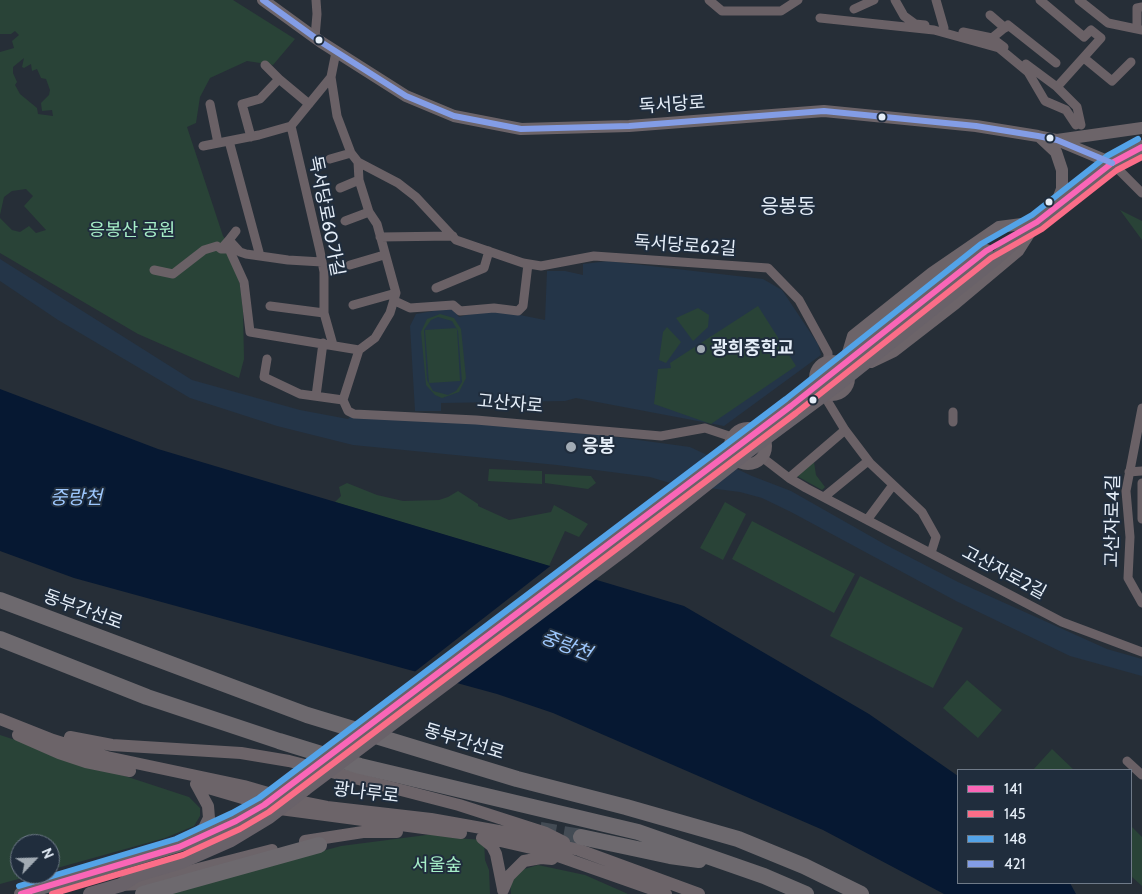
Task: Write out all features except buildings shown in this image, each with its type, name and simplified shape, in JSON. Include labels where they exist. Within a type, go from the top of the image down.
[{"type":"highway","name":"동부간선로","points":[[0,600],[307,715],[517,779],[626,807],[738,839],[804,866],[861,894]]},
{"type":"highway","points":[[0,639],[147,697],[312,752],[360,766],[638,832],[764,876],[806,894]]},
{"type":"highway","points":[[580,844],[727,864]]},
{"type":"highway","points":[[143,894],[319,845]]},
{"type":"main road","name":"독서당로","points":[[263,0],[336,52],[406,96],[454,116],[520,129],[629,126],[824,111],[976,126],[1038,136],[1057,140],[1112,163]]},
{"type":"main road","points":[[1057,140],[1142,128]]},
{"type":"main road","points":[[1038,136],[1052,146],[1062,170],[1062,189],[1055,207]]},
{"type":"main road","points":[[121,885],[137,875],[180,862],[224,843],[278,802],[290,785],[990,255],[1037,222],[1112,163],[1142,147]]},
{"type":"main road","points":[[846,369],[840,363],[828,361],[818,368],[816,383],[823,392],[832,396],[843,392],[849,383],[846,369],[853,336],[932,273],[999,227],[1037,222]]},
{"type":"main road","points":[[846,369],[894,351],[950,308],[1018,251],[1037,222]]},
{"type":"main road","points":[[21,894],[179,846],[224,827],[264,805],[292,800],[622,552],[747,452],[836,386],[990,255]]},
{"type":"main road","points":[[761,434],[823,392]]},
{"type":"main road","points":[[748,428],[761,434],[766,447],[762,458],[753,464],[747,465],[736,460],[730,449],[732,437],[742,429],[748,428]]},
{"type":"main road","points":[[0,714],[60,735],[88,742],[241,753],[289,760],[458,805],[580,844]]},
{"type":"main road","name":"광나루로","points":[[0,719],[53,740],[107,756],[244,786],[278,802],[477,835],[544,852],[666,894]]},
{"type":"main road","points":[[0,727],[59,753],[86,762],[196,784],[236,794],[264,805]]},
{"type":"main road","points":[[179,846],[204,828],[209,818],[208,806],[196,784]]},
{"type":"main road","name":"광나루로","points":[[292,800],[431,819],[580,844],[699,894]]},
{"type":"main road","points":[[90,894],[121,885],[140,884],[330,836],[363,832],[401,832],[433,829]]},
{"type":"main road","points":[[477,835],[492,846],[502,874],[504,892]]},
{"type":"main road","points":[[504,892],[509,876],[524,862],[541,858],[572,861]]},
{"type":"street","points":[[315,37],[316,0]]},
{"type":"street","points":[[709,0],[722,11],[781,11],[798,0]]},
{"type":"street","points":[[854,9],[874,0]]},
{"type":"street","points":[[820,18],[934,30],[999,48],[1028,72],[1045,101],[1066,110],[1078,125],[1077,107],[1057,88],[992,38],[915,24],[904,16],[895,0]]},
{"type":"street","points":[[936,0],[944,28]]},
{"type":"street","points":[[1040,0],[1084,37],[1091,30],[1101,38],[1057,88]]},
{"type":"street","points":[[1079,0],[1108,23],[1139,30],[1139,6]]},
{"type":"street","points":[[990,15],[1005,28]]},
{"type":"street","points":[[992,38],[1008,25],[1056,64]]},
{"type":"street","name":"독서당로62길","points":[[336,52],[331,77],[337,116],[351,153],[358,162],[398,183],[416,197],[456,240],[528,264],[541,266],[594,256],[768,268],[799,300],[828,353],[828,361]]},
{"type":"street","points":[[1084,58],[1112,81],[1131,62]]},
{"type":"street","points":[[264,65],[309,104]]},
{"type":"street","points":[[203,146],[251,137],[290,126],[331,77]]},
{"type":"street","points":[[251,137],[242,104],[260,99],[279,79]]},
{"type":"street","points":[[210,104],[218,143]]},
{"type":"street","name":"독서당로60가길","points":[[290,126],[322,262],[324,313],[333,345]]},
{"type":"street","points":[[229,141],[260,256]]},
{"type":"street","points":[[330,159],[351,153]]},
{"type":"street","points":[[358,162],[359,180],[369,212],[377,224],[395,297],[410,308],[453,305],[460,312],[494,308],[518,311],[523,306],[528,264]]},
{"type":"street","points":[[1112,163],[1142,193]]},
{"type":"street","points":[[340,188],[359,180]]},
{"type":"street","points":[[345,221],[369,212]]},
{"type":"street","points":[[222,249],[236,231]]},
{"type":"street","name":"독서당로62길","points":[[380,237],[454,236]]},
{"type":"street","points":[[229,240],[240,252],[260,256],[322,262]]},
{"type":"street","points":[[154,270],[173,274],[204,250],[217,246],[222,249],[229,249],[244,282],[250,332],[359,350]]},
{"type":"street","points":[[436,288],[484,268],[489,251]]},
{"type":"street","points":[[350,265],[384,255]]},
{"type":"street","points":[[353,305],[395,297]]},
{"type":"street","points":[[266,359],[264,377],[300,394],[343,400],[359,350],[375,338],[395,297]]},
{"type":"street","points":[[270,306],[324,313]]},
{"type":"street","points":[[316,396],[323,343]]},
{"type":"street","points":[[823,392],[868,461],[922,512],[936,536],[931,553]]},
{"type":"street","name":"고산자로","points":[[343,400],[348,412],[354,414],[476,420],[660,436],[705,428],[732,437]]},
{"type":"street","name":"고산자로4길","points":[[1142,408],[1126,491],[1130,537],[1128,578],[1142,603]]},
{"type":"street","points":[[790,478],[846,430]]},
{"type":"street","name":"고산자로2길","points":[[762,458],[790,478],[824,497],[1062,622],[1142,652]]},
{"type":"street","points":[[824,497],[868,461]]},
{"type":"street","points":[[1129,472],[1142,471]]},
{"type":"street","points":[[1142,483],[1142,519]]},
{"type":"street","points":[[867,520],[893,485]]},
{"type":"street","points":[[1127,761],[1142,775]]},
{"type":"shaded area","points":[[0,259],[192,380],[300,410],[348,419],[351,416],[543,427],[690,447],[752,476],[791,491],[886,545],[958,582],[1107,649],[1142,659],[1142,676],[1070,656],[956,601],[762,498],[740,492],[670,483],[650,477],[557,465],[353,445],[277,426],[190,398],[58,320],[0,281]]},
{"type":"shaded area","name":"광희중학교","points":[[608,261],[763,279],[782,290],[818,344],[821,355],[724,426],[576,398],[565,401],[441,403],[441,411],[415,411],[410,326],[416,314],[451,308],[459,317],[479,311],[505,312],[545,320],[547,271],[565,271],[583,275],[583,264]]},
{"type":"green space","name":"응봉산 공원","points":[[0,0],[233,0],[295,39],[273,65],[247,61],[210,78],[200,97],[196,123],[187,127],[223,236],[236,253],[243,311],[244,359],[239,378],[138,334],[0,253],[0,218],[12,230],[20,232],[29,226],[36,233],[46,230],[24,206],[33,196],[26,189],[12,191],[4,197],[0,215],[0,52],[14,48],[12,41],[19,35],[15,31],[11,34],[0,34]],"holes":[[[24,58],[22,67],[24,68],[31,64],[32,71],[37,69],[41,78],[46,79],[50,90],[49,95],[41,103],[42,111],[52,110],[53,116],[38,114],[37,108],[20,94],[15,85],[17,82],[13,73],[13,67]]]},
{"type":"green space","points":[[1120,210],[1142,221],[1142,240]]},
{"type":"green space","points":[[758,306],[796,366],[711,424],[654,404],[658,369],[671,368],[670,363]]},
{"type":"green space","points":[[698,308],[709,315],[708,327],[693,341],[676,318]]},
{"type":"green space","points":[[440,314],[454,318],[461,329],[466,378],[459,392],[442,398],[435,395],[426,385],[421,332],[427,319]],"holes":[[[438,317],[452,321],[458,331],[462,382],[456,391],[448,395],[433,391],[427,380],[424,330],[431,320]]]},
{"type":"green space","points":[[667,327],[681,342],[666,363],[659,360],[663,332]]},
{"type":"green space","points":[[457,328],[460,381],[429,383],[425,330]]},
{"type":"green space","points":[[814,462],[816,475],[825,487],[822,490],[797,476]]},
{"type":"green space","points":[[489,469],[542,471],[542,484],[488,481]]},
{"type":"green space","points":[[545,474],[591,476],[596,483],[588,489],[545,483]]},
{"type":"green space","points":[[347,483],[377,495],[403,501],[439,500],[458,491],[478,504],[478,506],[509,520],[551,512],[554,505],[588,524],[579,537],[565,531],[549,566],[335,502],[341,496],[339,487]]},
{"type":"green space","points":[[725,502],[746,514],[723,560],[700,548]]},
{"type":"green space","points":[[752,521],[855,574],[834,613],[732,559]]},
{"type":"green space","points":[[860,576],[963,628],[933,688],[830,636]]},
{"type":"green space","points":[[967,680],[1002,710],[978,738],[943,708]]},
{"type":"green space","points":[[0,735],[189,797],[200,808],[200,816],[194,826],[165,838],[60,867],[60,834],[10,834],[10,881],[0,884]]},
{"type":"green space","points":[[1052,749],[1073,769],[1034,769]]},
{"type":"green space","points":[[1132,827],[1142,837],[1142,886],[1132,877]]},
{"type":"green space","name":"서울숲","points":[[434,834],[484,840],[485,860],[489,870],[490,894],[162,894],[341,846]]},
{"type":"green space","name":"서울숲","points":[[538,865],[585,875],[628,894],[511,894],[510,883],[521,870]]},
{"type":"water","name":"중랑천","points":[[0,389],[158,449],[684,606],[869,714],[957,775],[957,884],[1071,884],[1076,894],[944,894],[823,830],[553,713],[497,694],[74,578],[0,551]]},
{"type":"pier","points":[[553,564],[593,576],[454,685],[412,674]]},
{"type":"tunnel","points":[[540,830],[581,837]]},
{"type":"transit line","name":"421","points":[[263,0],[321,42],[406,96],[454,116],[521,129],[629,126],[824,111],[976,126],[1038,136],[1057,140],[1112,163]]},
{"type":"transit line","name":"148","points":[[19,886],[176,839],[259,798],[786,399],[981,244],[1032,215],[1107,156],[1138,139]]},
{"type":"transit line","name":"141","points":[[21,894],[179,847],[236,821],[264,805],[791,406],[986,251],[1037,222],[1112,163],[1142,147]]},
{"type":"transit line","name":"145","points":[[52,894],[183,855],[240,829],[269,812],[796,413],[991,258],[1042,229],[1117,170],[1142,157]]},
{"type":"place","name":"광희중학교","points":[[701,349]]},
{"type":"place","name":"응봉","points":[[571,447]]},
{"type":"district","name":"응봉동","points":[[788,207]]}]
